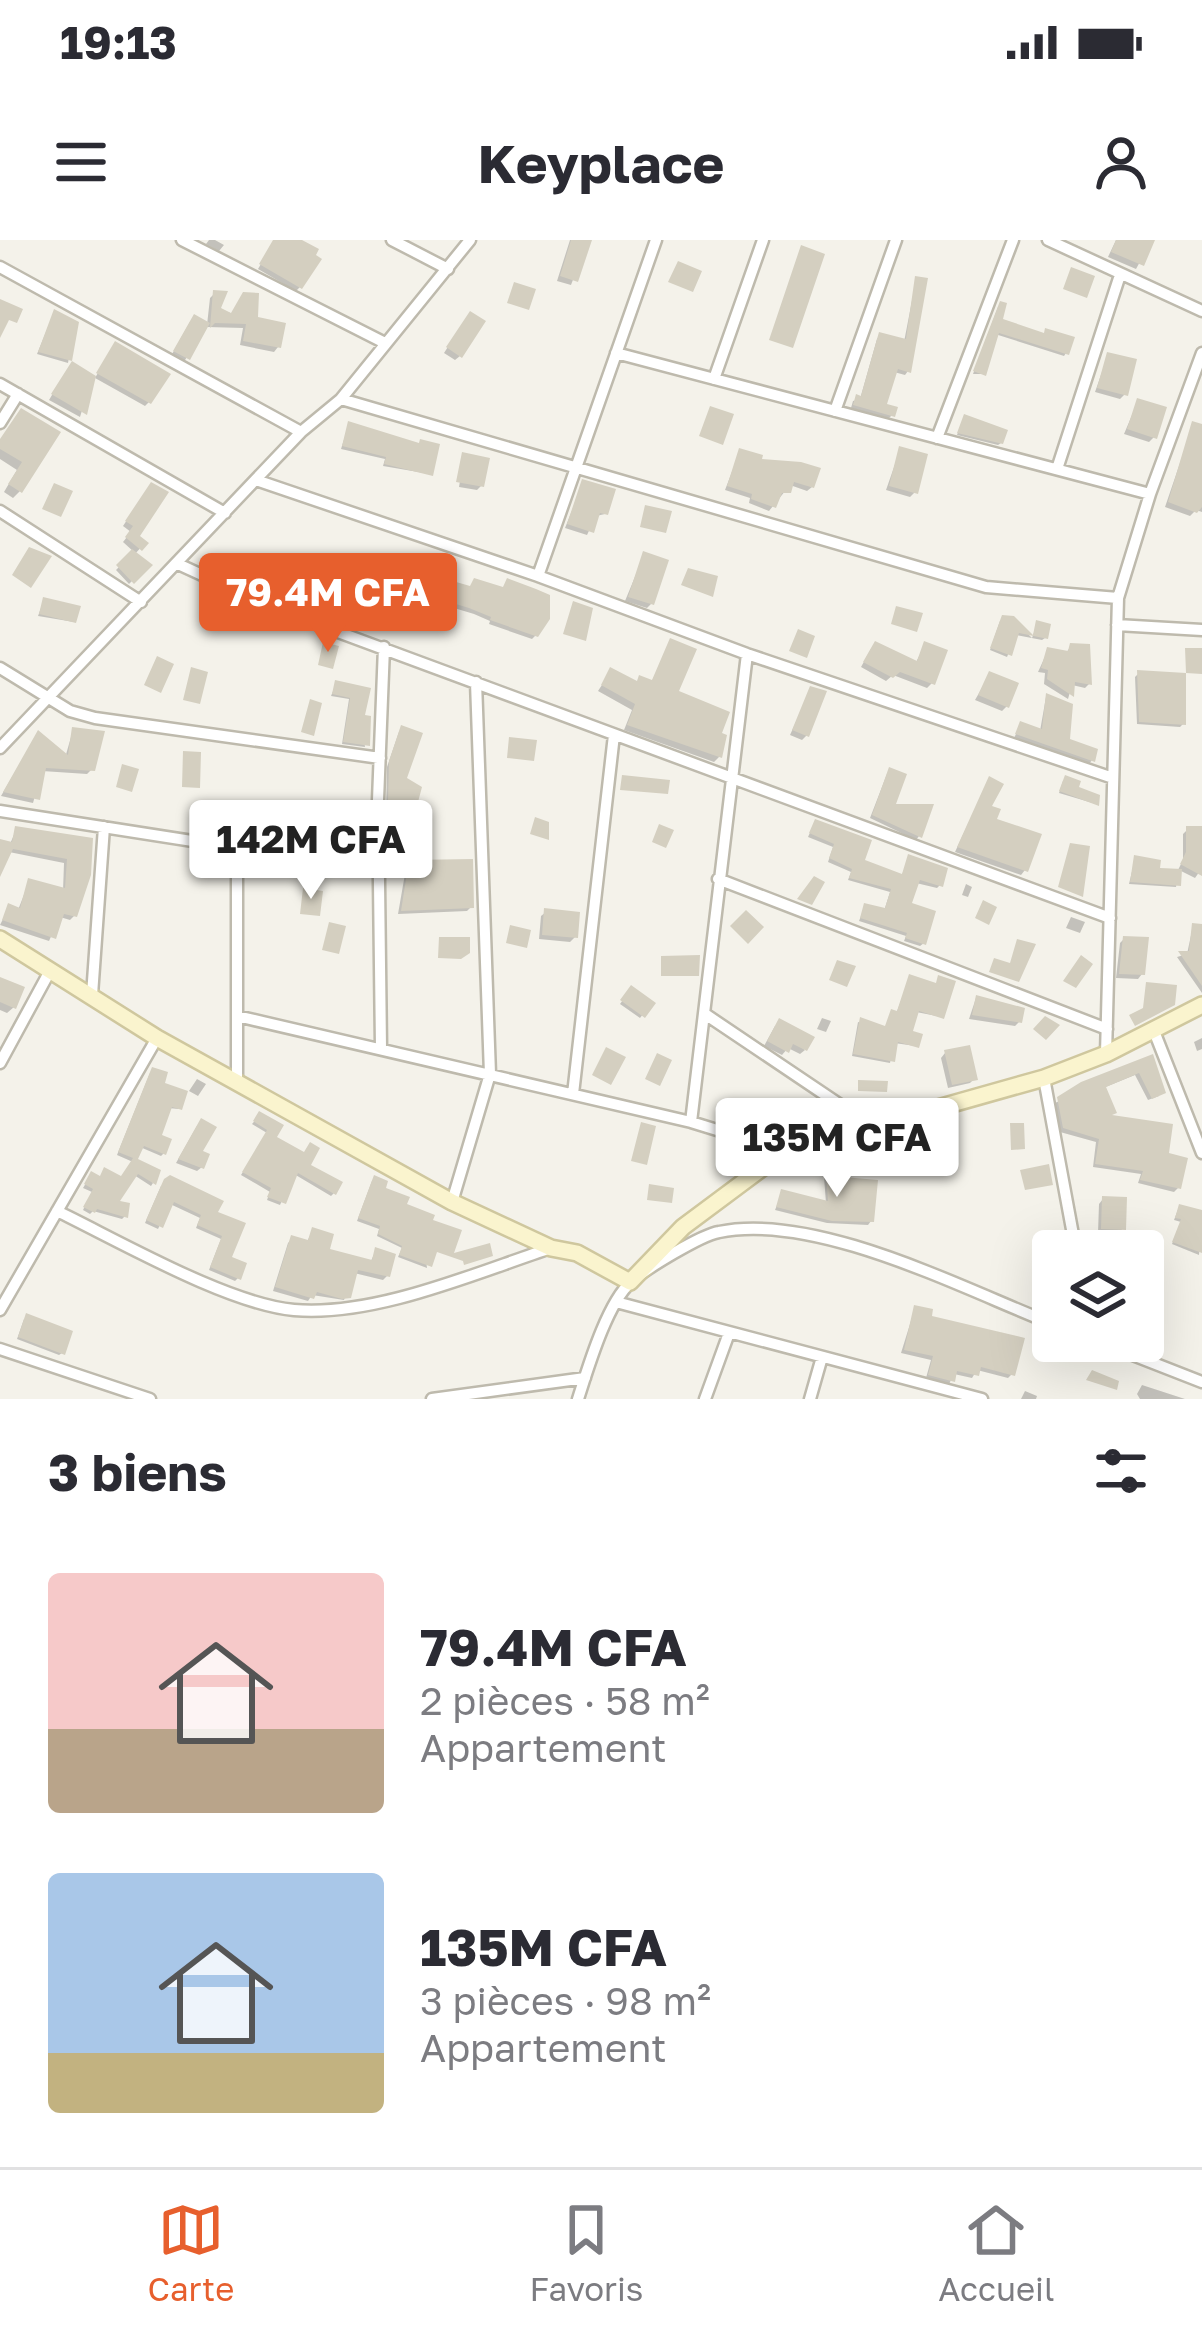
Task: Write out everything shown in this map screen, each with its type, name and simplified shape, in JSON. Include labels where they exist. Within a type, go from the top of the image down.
[{"type":"street","points":[[182,240],[383,342]]},
{"type":"street","points":[[392,240],[448,268]]},
{"type":"street","points":[[0,748],[301,432],[341,399],[470,240]]},
{"type":"street","points":[[538,576],[656,240]]},
{"type":"street","points":[[714,379],[764,240]]},
{"type":"street","points":[[835,411],[896,240]]},
{"type":"street","points":[[937,438],[1013,240]]},
{"type":"street","points":[[1048,240],[1202,311]]},
{"type":"street","points":[[0,267],[301,432]]},
{"type":"street","points":[[1057,469],[1120,274]]},
{"type":"street","points":[[616,353],[1150,494]]},
{"type":"street","points":[[1106,1054],[1118,598],[1202,353]]},
{"type":"street","points":[[0,384],[225,513]]},
{"type":"street","points":[[0,423],[18,394]]},
{"type":"street","points":[[341,399],[986,587],[1118,598]]},
{"type":"street","points":[[256,480],[1113,778]]},
{"type":"street","points":[[0,511],[141,602]]},
{"type":"street","points":[[178,564],[276,609],[1109,918]]},
{"type":"street","points":[[1118,626],[1202,630]]},
{"type":"street","points":[[381,1048],[378,870],[384,647]]},
{"type":"street","points":[[691,1122],[747,654]]},
{"type":"street","points":[[0,668],[70,711],[95,718],[380,758]]},
{"type":"street","points":[[452,1202],[490,1074],[476,682]]},
{"type":"street","points":[[573,1094],[614,736]]},
{"type":"street","points":[[0,811],[378,870]]},
{"type":"street","points":[[92,995],[104,827]]},
{"type":"street","points":[[238,848],[238,1081]]},
{"type":"street","points":[[718,879],[1107,1029]]},
{"type":"street","points":[[0,939],[157,1038],[452,1202],[551,1248],[577,1253],[630,1282]]},
{"type":"street","points":[[0,1064],[51,970]]},
{"type":"street","points":[[578,1399],[616,1303],[630,1282],[682,1226],[785,1151],[1044,1078],[1106,1054],[1202,1005]]},
{"type":"street","points":[[705,1014],[871,1125]]},
{"type":"street","points":[[238,1016],[691,1122],[785,1151]]},
{"type":"street","points":[[1154,1031],[1202,1153]]},
{"type":"street","points":[[0,1310],[157,1038]]},
{"type":"street","points":[[1044,1078],[1072,1230]]},
{"type":"street","points":[[57,1211],[208,1284],[300,1311],[371,1304],[551,1248]]},
{"type":"street","points":[[630,1282],[714,1232],[764,1229],[828,1236],[1032,1316]]},
{"type":"street","points":[[616,1303],[946,1394],[982,1399]]},
{"type":"street","points":[[705,1399],[729,1333]]},
{"type":"street","points":[[0,1348],[150,1399]]},
{"type":"street","points":[[810,1399],[823,1357]]},
{"type":"street","points":[[1151,1362],[1202,1382]]},
{"type":"street","points":[[432,1399],[585,1378]]},
{"type":"building","points":[[273,240],[302,240],[319,249],[316,255],[322,259],[302,289],[259,264]]},
{"type":"building","points":[[571,240],[592,240],[578,282],[560,276]]},
{"type":"building","points":[[1116,240],[1155,240],[1144,266],[1111,252]]},
{"type":"building","points":[[801,245],[825,254],[793,348],[769,340]]},
{"type":"building","points":[[678,261],[702,271],[693,292],[668,282]]},
{"type":"building","points":[[1071,267],[1095,276],[1087,298],[1063,289]]},
{"type":"building","points":[[915,276],[928,278],[911,373],[898,369],[887,404],[898,407],[895,417],[853,405],[856,394],[861,396],[879,332],[906,339]]},
{"type":"building","points":[[514,282],[536,289],[529,310],[507,303]]},
{"type":"building","points":[[213,290],[228,291],[221,308],[231,313],[243,292],[259,293],[258,317],[286,323],[281,348],[243,341],[246,324],[215,323],[210,328]]},
{"type":"building","points":[[0,299],[23,309],[17,323],[9,320],[0,338]]},
{"type":"building","points":[[1000,301],[1007,303],[1003,319],[1044,333],[1045,328],[1075,337],[1069,355],[999,333],[986,376],[973,371]]},
{"type":"building","points":[[54,309],[79,322],[72,361],[38,352]]},
{"type":"building","points":[[470,311],[486,321],[462,358],[446,347]]},
{"type":"building","points":[[194,314],[210,323],[190,360],[173,351]]},
{"type":"building","points":[[115,341],[171,374],[151,404],[96,373]]},
{"type":"building","points":[[1107,352],[1137,359],[1128,396],[1097,388]]},
{"type":"building","points":[[72,361],[96,376],[87,415],[51,394]]},
{"type":"building","points":[[1137,398],[1167,407],[1157,439],[1127,429]]},
{"type":"building","points":[[710,406],[734,414],[723,445],[699,436]]},
{"type":"building","points":[[21,408],[61,432],[22,493],[8,484],[22,462],[0,449],[0,439]]},
{"type":"building","points":[[964,414],[1008,430],[1003,444],[957,433]]},
{"type":"building","points":[[348,421],[419,443],[420,439],[440,444],[433,476],[384,464],[386,457],[342,446]]},
{"type":"building","points":[[1192,421],[1202,424],[1202,507],[1197,513],[1168,502]]},
{"type":"building","points":[[899,446],[928,454],[918,494],[889,486]]},
{"type":"building","points":[[739,448],[763,455],[762,459],[821,468],[814,488],[794,482],[791,493],[782,493],[776,508],[751,499],[752,494],[727,486]]},
{"type":"building","points":[[462,452],[490,458],[484,487],[456,482]]},
{"type":"building","points":[[582,479],[616,489],[608,515],[600,513],[594,533],[567,524]]},
{"type":"building","points":[[151,482],[169,492],[140,536],[149,543],[142,551],[125,537],[133,526],[125,521]]},
{"type":"building","points":[[54,483],[73,491],[61,517],[42,509]]},
{"type":"building","points":[[645,505],[672,511],[666,533],[640,527]]},
{"type":"building","points":[[29,547],[52,556],[31,588],[12,575]]},
{"type":"building","points":[[132,549],[153,565],[134,584],[116,565]]},
{"type":"building","points":[[643,551],[669,560],[654,605],[628,597]]},
{"type":"building","points":[[338,554],[359,559],[350,623],[328,617]]},
{"type":"building","points":[[688,568],[718,576],[713,597],[681,585]]},
{"type":"building","points":[[432,575],[470,586],[474,578],[503,587],[507,578],[550,595],[550,619],[538,637],[490,620],[426,595]]},
{"type":"building","points":[[43,597],[81,606],[76,623],[39,614]]},
{"type":"building","points":[[573,601],[593,608],[586,641],[563,634]]},
{"type":"building","points":[[896,606],[923,613],[917,632],[891,624]]},
{"type":"building","points":[[1002,615],[1014,616],[1033,635],[1036,620],[1051,624],[1048,639],[1019,633],[1012,656],[990,648]]},
{"type":"building","points":[[798,629],[815,636],[807,658],[789,651]]},
{"type":"building","points":[[670,638],[697,649],[679,691],[730,712],[722,733],[727,735],[722,758],[627,725],[635,704],[601,685],[610,667],[637,681],[639,675],[652,680]]},
{"type":"building","points":[[875,641],[917,661],[924,641],[948,650],[935,685],[900,672],[893,678],[863,662]]},
{"type":"building","points":[[323,642],[339,646],[333,669],[318,665]]},
{"type":"building","points":[[1070,643],[1090,644],[1092,685],[1075,682],[1074,697],[1047,679],[1048,670],[1041,668],[1047,647],[1068,651]]},
{"type":"building","points":[[1185,648],[1202,648],[1202,674],[1186,673]]},
{"type":"building","points":[[157,656],[174,664],[161,693],[144,685]]},
{"type":"building","points":[[191,667],[208,672],[200,704],[183,700]]},
{"type":"building","points":[[1137,670],[1186,673],[1186,725],[1139,722]]},
{"type":"building","points":[[989,671],[1019,683],[1009,708],[978,695]]},
{"type":"building","points":[[335,680],[371,688],[365,715],[371,716],[370,746],[343,742],[350,698],[332,694]]},
{"type":"building","points":[[810,686],[827,691],[809,737],[792,730]]},
{"type":"building","points":[[1046,693],[1073,704],[1070,739],[1098,749],[1095,762],[1015,734],[1020,721],[1042,729]]},
{"type":"building","points":[[310,699],[322,703],[314,736],[301,732]]},
{"type":"building","points":[[401,725],[423,733],[407,778],[422,787],[418,802],[406,803],[402,810],[388,809],[389,761]]},
{"type":"building","points":[[72,727],[105,731],[95,771],[46,768],[40,800],[3,792],[38,730],[68,755]]},
{"type":"building","points":[[509,737],[537,740],[534,761],[507,758]]},
{"type":"building","points":[[183,751],[201,752],[200,788],[182,787]]},
{"type":"building","points":[[122,764],[139,769],[132,792],[116,787]]},
{"type":"building","points":[[889,767],[907,774],[896,804],[934,804],[922,838],[872,815]]},
{"type":"building","points":[[622,775],[670,780],[668,794],[620,790]]},
{"type":"building","points":[[1065,775],[1100,795],[1099,806],[1059,791]]},
{"type":"building","points":[[989,776],[1004,784],[992,806],[1001,809],[997,819],[1042,834],[1028,872],[957,847]]},
{"type":"building","points":[[535,817],[549,822],[549,840],[530,834]]},
{"type":"building","points":[[815,819],[872,840],[865,860],[902,874],[908,854],[948,868],[943,887],[920,880],[912,903],[936,911],[926,945],[905,938],[907,933],[860,918],[864,903],[885,908],[891,889],[849,878],[852,869],[829,858],[834,844],[809,833]]},
{"type":"building","points":[[659,824],[674,830],[666,848],[652,842]]},
{"type":"building","points":[[15,826],[93,838],[91,875],[77,917],[64,914],[56,939],[2,920],[8,903],[20,908],[28,878],[65,888],[67,859],[13,849],[0,877],[0,839],[12,842]]},
{"type":"building","points":[[1186,826],[1202,826],[1202,876],[1180,864],[1186,852]]},
{"type":"building","points":[[1070,843],[1090,846],[1083,897],[1058,887]]},
{"type":"building","points":[[1134,855],[1161,860],[1160,868],[1182,869],[1181,886],[1130,882]]},
{"type":"building","points":[[473,859],[474,908],[401,911],[409,860]]},
{"type":"building","points":[[814,876],[825,882],[812,905],[797,899]]},
{"type":"building","points":[[303,888],[323,891],[320,916],[300,914]]},
{"type":"building","points":[[983,900],[997,907],[989,925],[975,918]]},
{"type":"building","points":[[544,908],[580,912],[578,938],[542,935]]},
{"type":"building","points":[[746,910],[764,927],[748,944],[730,926]]},
{"type":"building","points":[[329,922],[346,926],[339,954],[322,950]]},
{"type":"building","points":[[1192,923],[1202,924],[1202,986],[1178,951],[1189,951]]},
{"type":"building","points":[[510,925],[531,930],[527,948],[506,943]]},
{"type":"building","points":[[1123,936],[1149,937],[1145,975],[1119,974]]},
{"type":"building","points":[[439,937],[470,937],[470,953],[461,959],[438,958]]},
{"type":"building","points":[[1017,939],[1036,944],[1019,982],[989,972],[994,958],[1010,963]]},
{"type":"building","points":[[700,955],[699,976],[661,976],[661,956]]},
{"type":"building","points":[[1081,955],[1093,964],[1076,988],[1063,981]]},
{"type":"building","points":[[837,960],[856,966],[847,987],[829,980]]},
{"type":"building","points":[[909,974],[936,983],[938,975],[956,981],[944,1019],[919,1011],[913,1031],[923,1034],[919,1048],[898,1042],[895,1062],[853,1054],[860,1017],[885,1026],[891,1009],[897,1011]]},
{"type":"building","points":[[0,977],[25,987],[16,1009],[0,1002]]},
{"type":"building","points":[[1146,982],[1177,985],[1175,1005],[1135,1026],[1129,1015],[1143,1008]]},
{"type":"building","points":[[631,985],[656,1003],[645,1018],[620,1000]]},
{"type":"building","points":[[976,995],[1025,1008],[1022,1023],[972,1015]]},
{"type":"building","points":[[1045,1016],[1060,1025],[1046,1040],[1033,1029]]},
{"type":"building","points":[[779,1018],[815,1037],[807,1051],[793,1044],[789,1053],[767,1041]]},
{"type":"building","points":[[970,1045],[978,1080],[952,1085],[944,1050]]},
{"type":"building","points":[[606,1047],[626,1057],[611,1085],[592,1075]]},
{"type":"building","points":[[657,1053],[672,1060],[660,1086],[645,1079]]},
{"type":"building","points":[[1153,1054],[1166,1093],[1152,1099],[1139,1073],[1106,1087],[1117,1113],[1112,1115],[1173,1124],[1169,1153],[1188,1158],[1181,1189],[1140,1180],[1143,1171],[1095,1164],[1099,1139],[1063,1128],[1057,1097],[1081,1082]]},
{"type":"building","points":[[152,1067],[168,1072],[165,1083],[188,1091],[182,1110],[172,1107],[162,1135],[172,1139],[166,1155],[144,1146],[138,1159],[161,1170],[156,1185],[138,1174],[120,1201],[130,1203],[128,1218],[97,1209],[95,1213],[83,1207],[93,1189],[84,1184],[91,1171],[100,1176],[104,1167],[121,1176],[133,1158],[118,1152]]},
{"type":"building","points":[[858,1080],[888,1081],[887,1092],[858,1091]]},
{"type":"building","points":[[259,1111],[284,1125],[277,1137],[304,1152],[310,1142],[320,1148],[311,1165],[343,1182],[336,1195],[298,1173],[286,1204],[267,1197],[271,1188],[242,1172],[267,1130],[253,1121]]},
{"type":"building","points":[[201,1118],[217,1127],[203,1151],[210,1154],[204,1169],[178,1159]]},
{"type":"building","points":[[641,1122],[656,1126],[647,1165],[631,1161]]},
{"type":"building","points":[[1010,1123],[1024,1123],[1025,1149],[1011,1150]]},
{"type":"building","points":[[1049,1164],[1053,1185],[1025,1190],[1020,1170]]},
{"type":"building","points":[[842,1169],[843,1177],[878,1180],[874,1222],[832,1221],[776,1207],[781,1189],[828,1201],[826,1171]]},
{"type":"building","points":[[170,1175],[224,1201],[218,1212],[246,1223],[232,1257],[247,1263],[241,1280],[210,1267],[222,1236],[197,1225],[201,1215],[174,1202],[163,1228],[146,1220]]},
{"type":"building","points":[[374,1175],[388,1181],[386,1188],[410,1197],[407,1204],[462,1230],[454,1253],[490,1243],[493,1256],[464,1265],[437,1252],[432,1267],[399,1255],[402,1246],[378,1234],[380,1226],[358,1218]]},
{"type":"building","points":[[649,1184],[674,1188],[672,1203],[647,1200]]},
{"type":"building","points":[[1102,1196],[1127,1197],[1126,1230],[1101,1229]]},
{"type":"building","points":[[1179,1204],[1202,1210],[1202,1253],[1172,1242],[1181,1219],[1175,1218]]},
{"type":"building","points":[[312,1227],[334,1234],[330,1249],[372,1260],[375,1247],[396,1254],[390,1277],[358,1270],[351,1298],[342,1299],[317,1292],[314,1299],[275,1287],[291,1235],[308,1240]]},
{"type":"building","points":[[914,1305],[933,1309],[932,1316],[1025,1338],[1015,1376],[981,1367],[979,1376],[957,1371],[955,1382],[928,1375],[933,1356],[904,1350]]},
{"type":"building","points":[[26,1313],[73,1331],[65,1355],[18,1337]]},
{"type":"building","points":[[1092,1370],[1119,1381],[1117,1390],[1086,1380]]}]
